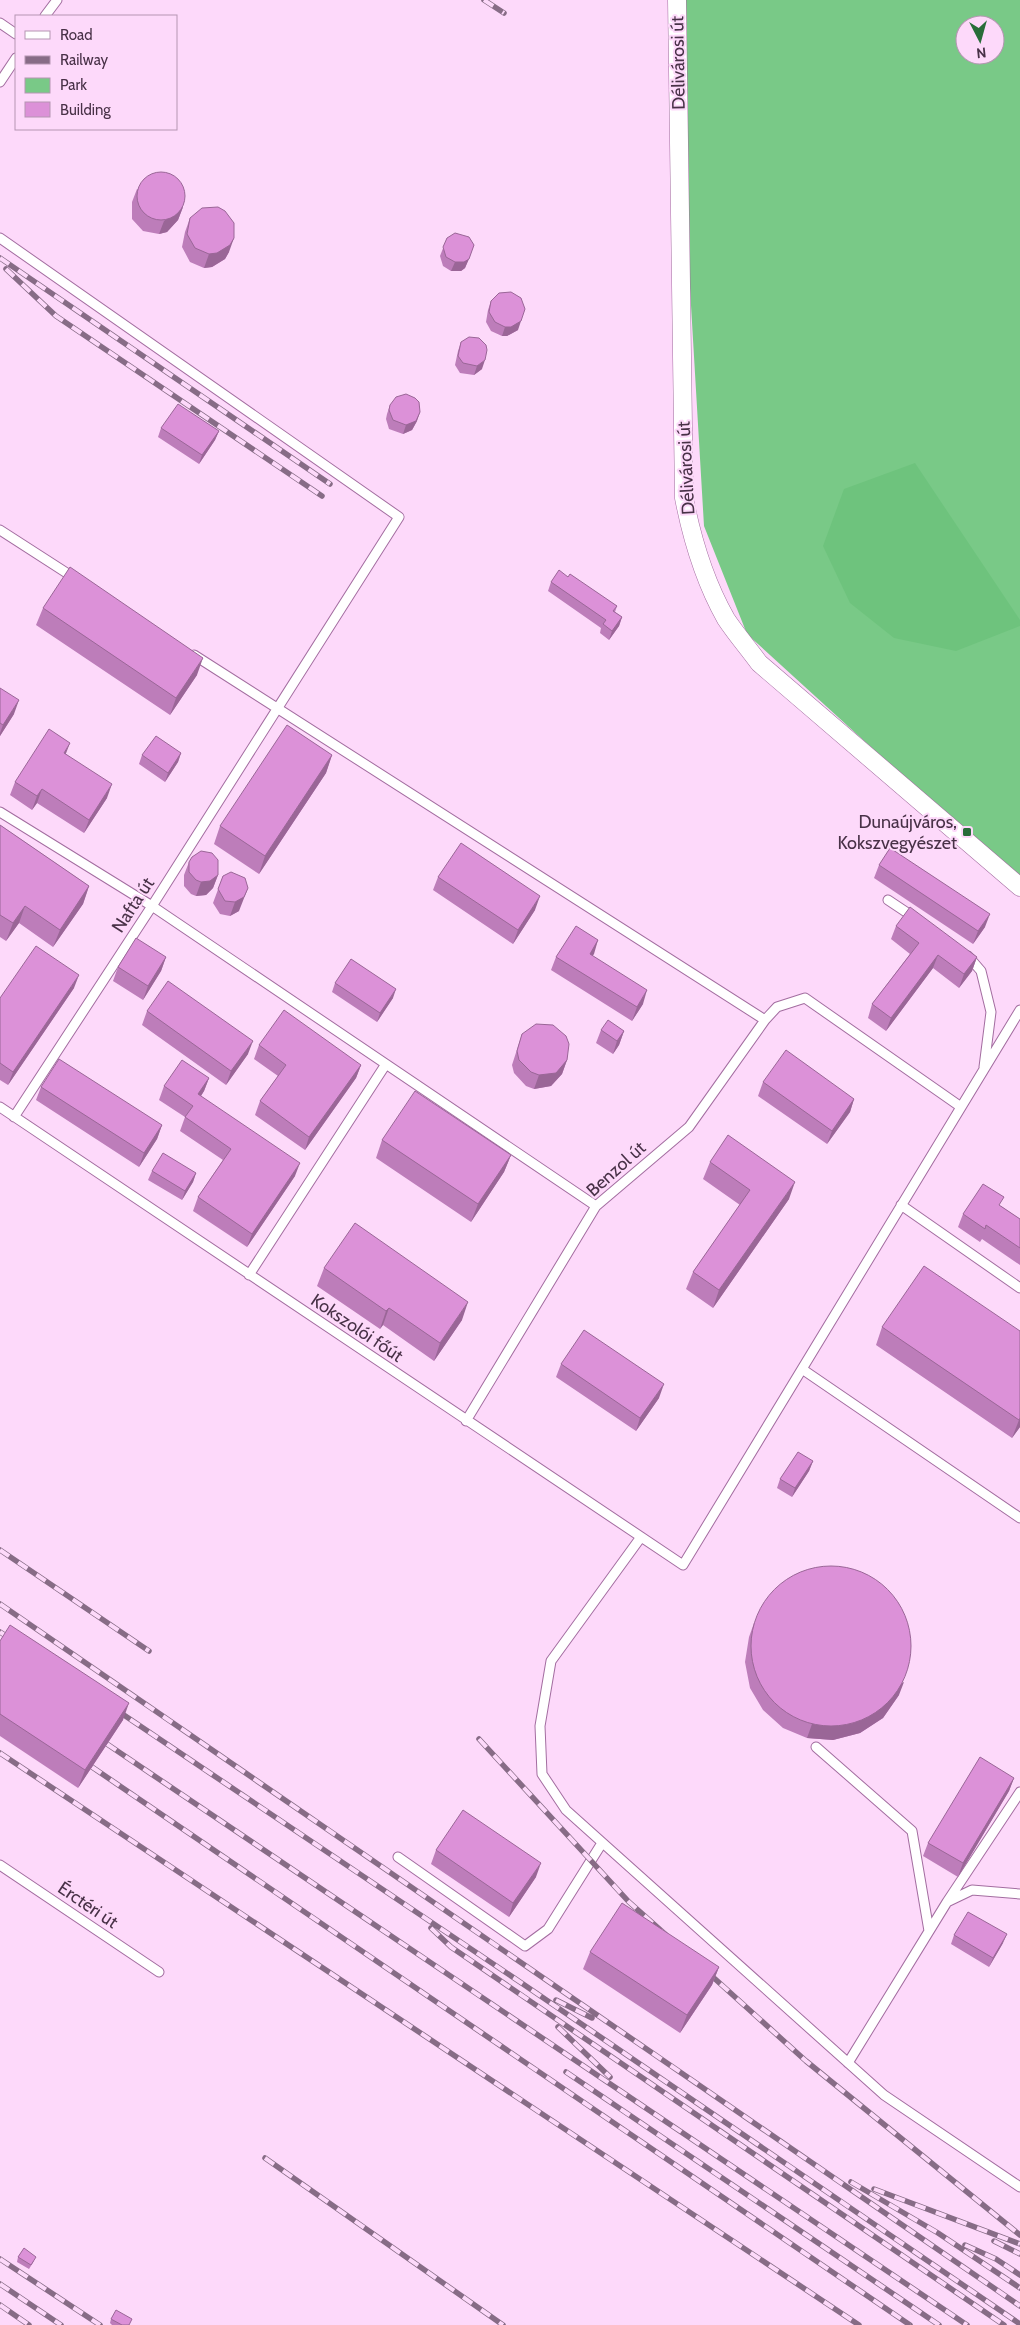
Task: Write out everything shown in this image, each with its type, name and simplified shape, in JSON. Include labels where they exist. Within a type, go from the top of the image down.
[{"type":"street","name":"Délivárosi út","points":[[677,0],[684,498],[691,532],[711,585],[726,618],[758,663],[1020,887]]},
{"type":"lane","points":[[46,15],[57,0]]},
{"type":"lane","points":[[0,23],[15,33]]},
{"type":"lane","points":[[0,82],[15,60]]},
{"type":"lane","name":"Nafta út","points":[[0,238],[398,517],[152,906],[14,1117]]},
{"type":"lane","points":[[0,530],[84,584]]},
{"type":"lane","points":[[185,649],[765,1020]]},
{"type":"lane","points":[[0,812],[152,906],[596,1206]]},
{"type":"lane","points":[[888,900],[920,921]]},
{"type":"lane","points":[[960,947],[981,971],[991,1012],[984,1070]]},
{"type":"lane","name":"Benzol út","points":[[466,1421],[596,1206],[689,1127],[765,1020],[777,1007],[805,998],[961,1107]]},
{"type":"lane","points":[[1020,1010],[802,1369],[1020,1518]]},
{"type":"lane","points":[[249,1275],[386,1064]]},
{"type":"lane","name":"Kokszolói főút","points":[[0,1107],[683,1566],[802,1369]]},
{"type":"lane","points":[[902,1205],[1020,1288]]},
{"type":"lane","points":[[641,1537],[551,1661],[540,1726],[542,1774],[566,1810],[848,2064],[884,2095],[1020,2187]]},
{"type":"lane","points":[[816,1747],[912,1832],[929,1931]]},
{"type":"lane","points":[[848,2064],[946,1902],[1020,1792]]},
{"type":"lane","points":[[398,1857],[525,1946],[548,1929],[602,1843]]},
{"type":"lane","name":"Érctéri út","points":[[0,1864],[158,1972]]},
{"type":"lane","points":[[946,1902],[972,1890],[1020,1894]]},
{"type":"green space","points":[[673,0],[1020,0],[1020,883],[747,634],[704,526]]},
{"type":"green space","points":[[915,463],[1020,620],[1020,626],[956,651],[894,638],[850,603],[823,546],[844,489]]},
{"type":"building","points":[[156,172],[166,172],[178,179],[185,191],[185,201],[178,213],[166,220],[156,220],[148,216],[141,209],[137,201],[137,191],[141,183],[148,176]]},
{"type":"building","points":[[218,207],[225,211],[234,223],[234,238],[230,245],[217,253],[209,254],[195,248],[187,234],[190,218],[202,208]]},
{"type":"building","points":[[455,233],[469,237],[474,245],[469,259],[464,262],[455,262],[446,257],[443,247],[447,238]]},
{"type":"building","points":[[511,292],[521,298],[525,309],[521,321],[511,327],[505,327],[495,322],[489,312],[491,301],[499,293]]},
{"type":"building","points":[[469,337],[479,338],[486,345],[485,360],[477,366],[463,363],[458,356],[461,342]]},
{"type":"building","points":[[406,394],[419,402],[420,412],[416,421],[406,425],[393,420],[389,410],[396,397]]},
{"type":"building","points":[[178,404],[219,431],[202,455],[161,428]]},
{"type":"building","points":[[70,567],[203,658],[176,698],[43,608]]},
{"type":"building","points":[[559,570],[568,577],[570,574],[617,606],[613,611],[622,617],[612,631],[603,624],[606,620],[551,582]]},
{"type":"building","points":[[0,688],[19,700],[3,725],[0,723]]},
{"type":"building","points":[[287,725],[332,755],[265,856],[220,826]]},
{"type":"building","points":[[49,729],[70,743],[64,753],[112,784],[89,820],[42,789],[37,796],[15,782]]},
{"type":"building","points":[[156,736],[181,753],[168,773],[142,755]]},
{"type":"building","points":[[0,825],[89,886],[60,930],[25,906],[13,923],[0,915]]},
{"type":"building","points":[[461,843],[540,896],[518,930],[438,877]]},
{"type":"building","points":[[890,848],[990,914],[978,931],[879,865]]},
{"type":"building","points":[[201,851],[212,853],[218,860],[218,875],[210,881],[201,882],[196,880],[189,872],[189,862],[192,857]]},
{"type":"building","points":[[231,872],[245,878],[248,888],[244,897],[235,902],[225,901],[218,889],[223,876]]},
{"type":"building","points":[[910,907],[977,957],[964,974],[938,955],[891,1018],[872,1004],[919,943],[896,926]]},
{"type":"building","points":[[576,926],[598,940],[590,954],[647,990],[637,1007],[556,957]]},
{"type":"building","points":[[136,938],[166,957],[148,986],[118,967]]},
{"type":"building","points":[[36,946],[79,975],[13,1072],[0,1063],[0,998]]},
{"type":"building","points":[[351,959],[396,989],[380,1013],[335,983]]},
{"type":"building","points":[[168,981],[253,1041],[231,1071],[147,1011]]},
{"type":"building","points":[[284,1010],[361,1065],[309,1137],[260,1101],[286,1065],[259,1045]]},
{"type":"building","points":[[608,1020],[624,1031],[617,1041],[601,1030]]},
{"type":"building","points":[[536,1024],[553,1025],[566,1036],[569,1044],[567,1060],[556,1073],[539,1075],[531,1072],[519,1060],[517,1051],[522,1034]]},
{"type":"building","points":[[786,1050],[854,1099],[832,1131],[763,1082]]},
{"type":"building","points":[[59,1059],[162,1125],[144,1153],[41,1087]]},
{"type":"building","points":[[182,1060],[209,1078],[198,1094],[300,1163],[252,1234],[198,1197],[231,1149],[185,1117],[193,1106],[164,1086]]},
{"type":"building","points":[[415,1091],[511,1155],[478,1204],[382,1140]]},
{"type":"building","points":[[728,1135],[795,1182],[719,1290],[693,1272],[750,1190],[710,1162]]},
{"type":"building","points":[[163,1153],[196,1173],[185,1191],[152,1171]]},
{"type":"building","points":[[983,1184],[1004,1197],[999,1205],[1020,1219],[1020,1248],[986,1225],[985,1229],[963,1214]]},
{"type":"building","points":[[355,1223],[468,1302],[440,1343],[389,1308],[386,1311],[324,1268]]},
{"type":"building","points":[[924,1266],[1020,1331],[1019,1420],[882,1327]]},
{"type":"building","points":[[584,1330],[664,1384],[640,1418],[561,1364]]},
{"type":"building","points":[[798,1452],[813,1461],[795,1488],[780,1479]]},
{"type":"building","points":[[823,1566],[839,1566],[869,1575],[888,1589],[905,1615],[910,1630],[910,1662],[905,1677],[888,1703],[869,1717],[854,1723],[839,1726],[823,1726],[793,1717],[769,1697],[760,1684],[754,1669],[751,1654],[751,1638],[760,1608],[780,1584],[793,1575],[808,1569]]},
{"type":"building","points":[[10,1625],[129,1703],[85,1770],[0,1714],[0,1641]]},
{"type":"building","points":[[980,1757],[1014,1778],[963,1863],[928,1843]]},
{"type":"building","points":[[463,1810],[541,1863],[513,1903],[436,1850]]},
{"type":"building","points":[[622,1903],[719,1967],[687,2015],[590,1952]]},
{"type":"building","points":[[968,1912],[1007,1934],[993,1958],[954,1935]]},
{"type":"building","points":[[24,2248],[36,2257],[31,2265],[18,2257]]},
{"type":"building","points":[[116,2310],[132,2319],[129,2325],[122,2325],[111,2319]]},
{"type":"railway","points":[[484,0],[504,13]]},
{"type":"railway","points":[[0,258],[330,484]]},
{"type":"railway","points":[[6,269],[56,316],[322,496]]},
{"type":"railway","points":[[0,1550],[149,1651]]},
{"type":"railway","points":[[0,1604],[1020,2306]]},
{"type":"railway","points":[[0,1632],[17,1643]]},
{"type":"railway","points":[[112,1707],[523,1984],[1020,2324]]},
{"type":"railway","points":[[479,1739],[629,1902],[665,1934]]},
{"type":"railway","points":[[107,1744],[967,2325]]},
{"type":"railway","points":[[0,1753],[859,2325]]},
{"type":"railway","points":[[92,1767],[910,2325]]},
{"type":"railway","points":[[431,1928],[451,1947],[1004,2325]]},
{"type":"railway","points":[[704,1969],[806,2061],[1020,2235]]},
{"type":"railway","points":[[556,2000],[592,2018]]},
{"type":"railway","points":[[558,2027],[610,2077]]},
{"type":"railway","points":[[566,2072],[939,2325]]},
{"type":"railway","points":[[265,2158],[503,2325]]},
{"type":"railway","points":[[851,2182],[938,2233],[1020,2288]]},
{"type":"railway","points":[[874,2189],[1020,2244]]},
{"type":"railway","points":[[994,2241],[1020,2254]]},
{"type":"railway","points":[[965,2245],[996,2259],[1020,2275]]},
{"type":"railway","points":[[0,2259],[100,2325]]},
{"type":"railway","points":[[0,2284],[61,2325]]},
{"type":"railway","points":[[0,2305],[29,2325]]},
{"type":"place","name":"Dunaújváros, Kokszvegyészet","points":[[967,832]]}]
